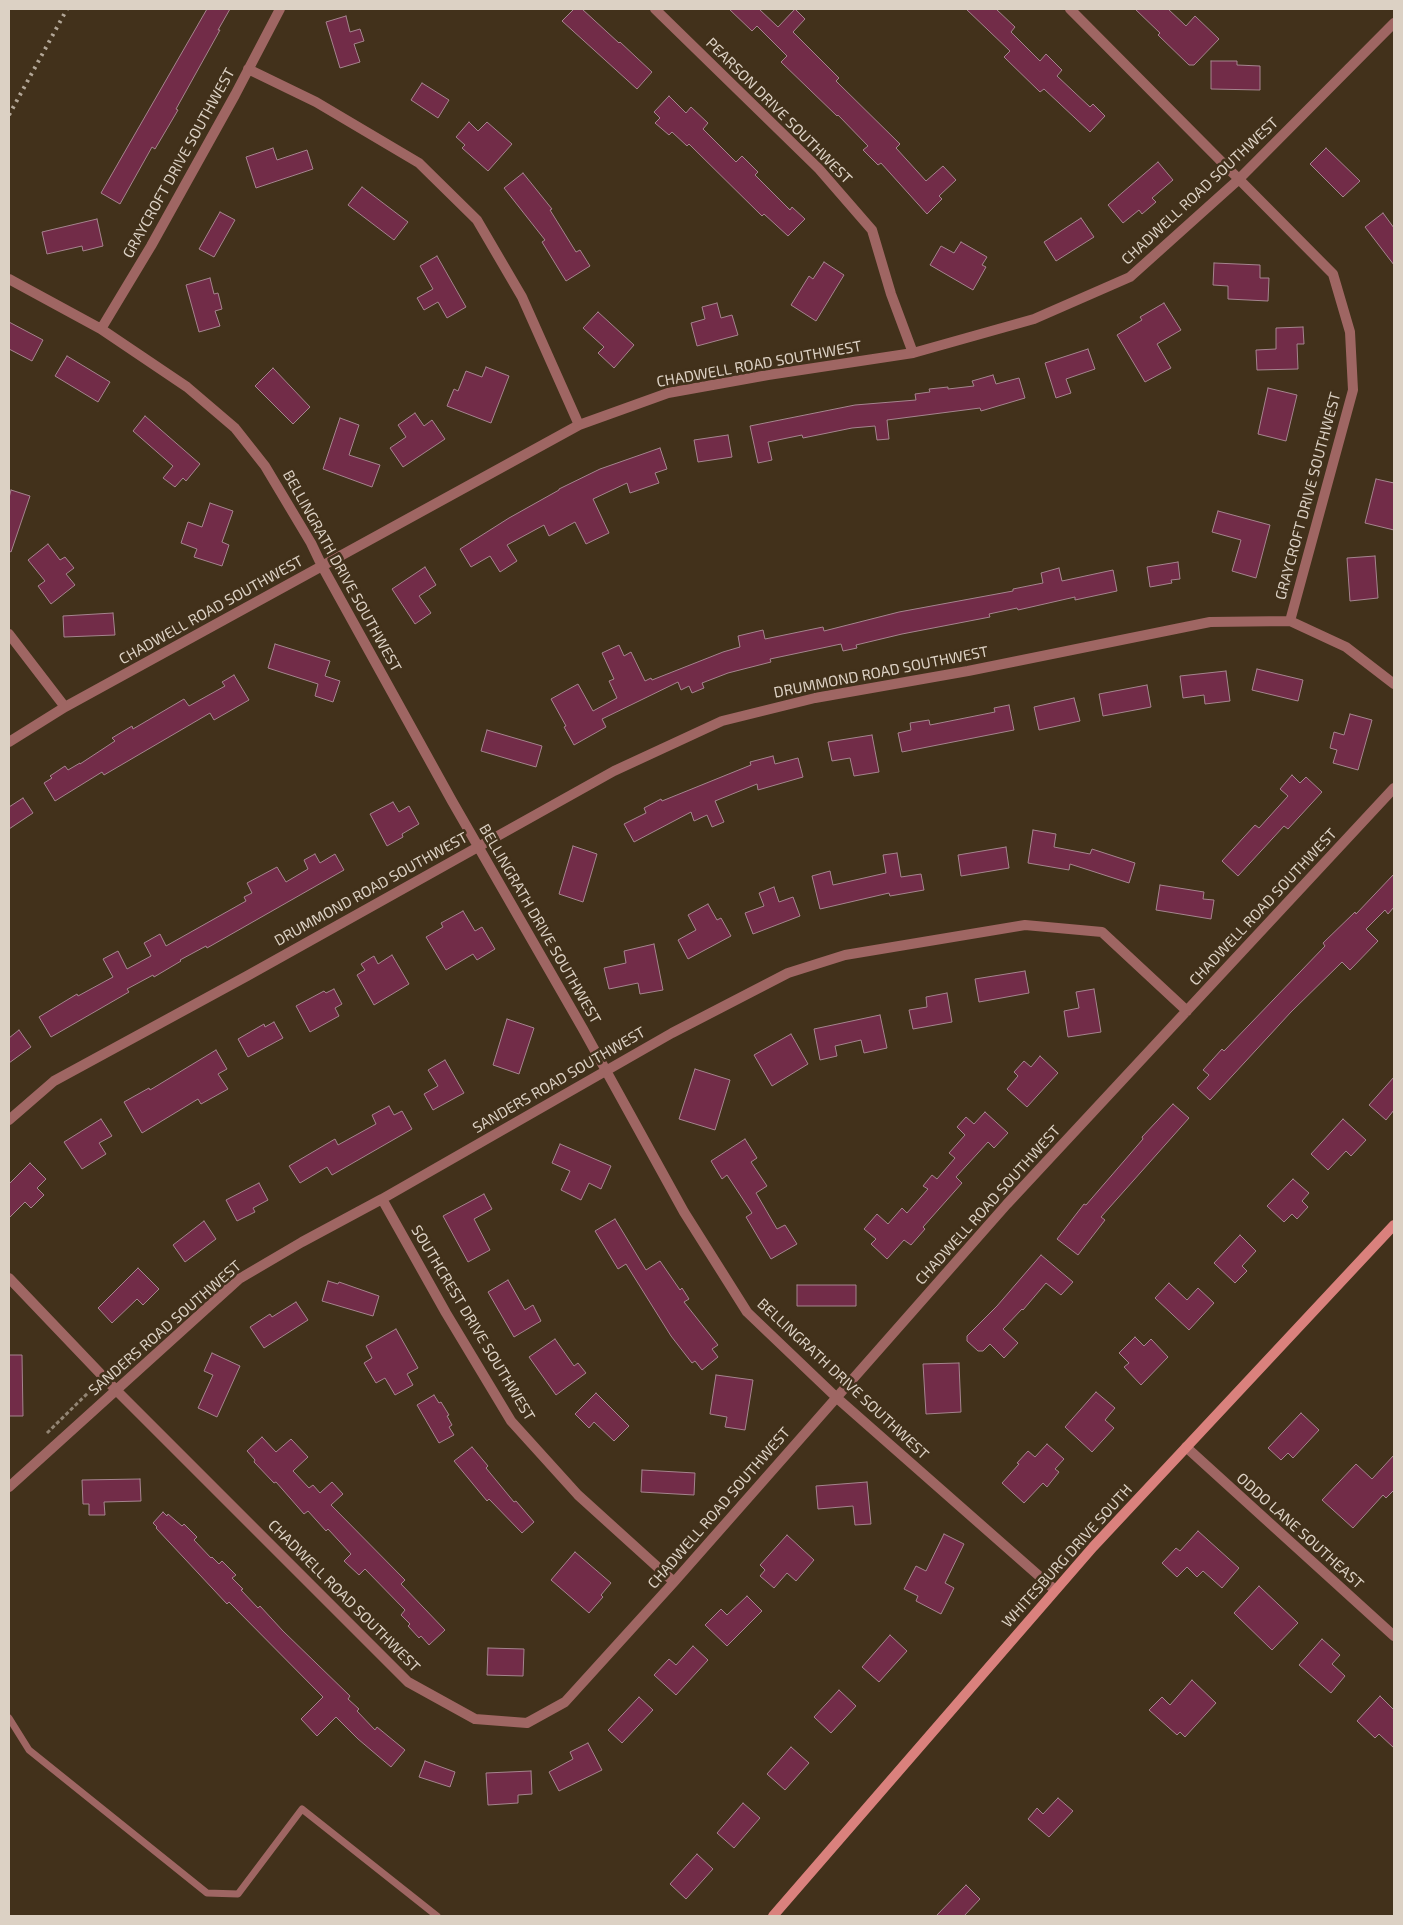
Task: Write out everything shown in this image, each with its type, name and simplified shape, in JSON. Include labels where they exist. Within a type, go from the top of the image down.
[{"type":"main road","name":"WHITESBURG DRIVE SOUTH","points":[[773,1916],[1055,1590],[1394,1225]]},
{"type":"street","name":"GRAYCROFT DRIVE SOUTHWEST","points":[[102,329],[151,246],[280,9]]},
{"type":"street","name":"PEARSON DRIVE SOUTHWEST","points":[[655,9],[820,169],[872,230],[891,294],[913,353]]},
{"type":"street","name":"GRAYCROFT DRIVE SOUTHWEST","points":[[1070,9],[1333,274],[1350,332],[1353,390],[1290,621]]},
{"type":"street","name":"CHADWELL ROAD SOUTHWEST","points":[[9,742],[65,707],[579,425],[668,392],[913,353],[1034,319],[1130,277],[1238,180],[1394,23]]},
{"type":"street","points":[[248,69],[316,102],[419,164],[476,220],[522,297],[579,425]]},
{"type":"street","name":"BELLINGRATH DRIVE SOUTHWEST","points":[[9,279],[102,329],[187,387],[235,428],[265,466],[311,543],[478,846],[606,1070],[684,1212],[747,1312],[836,1398],[1055,1590]]},
{"type":"street","name":"DRUMMOND ROAD SOUTHWEST","points":[[9,1120],[54,1081],[247,976],[614,771],[722,722],[815,698],[968,671],[1210,622],[1290,621],[1346,647],[1394,684]]},
{"type":"street","points":[[9,634],[65,707]]},
{"type":"street","name":"CHADWELL ROAD SOUTHWEST","points":[[9,1278],[104,1378],[408,1682],[475,1719],[527,1722],[565,1702],[674,1582],[1008,1204],[1394,788]]},
{"type":"street","name":"SANDERS ROAD SOUTHWEST","points":[[9,1487],[115,1389],[239,1279],[672,1033],[788,973],[845,955],[1026,925],[1102,932],[1187,1011]]},
{"type":"street","name":"SOUTHCREST DRIVE SOUTHWEST","points":[[382,1199],[446,1314],[511,1421],[578,1495],[674,1582]]},
{"type":"street","name":"ODDO LANE SOUTHEAST","points":[[1186,1447],[1394,1636]]},
{"type":"lane","points":[[9,1718],[29,1750],[206,1893],[238,1894],[302,1809],[437,1916]]},
{"type":"path","points":[[42,1438],[104,1378]]},
{"type":"building","points":[[207,9],[230,9],[176,109],[178,110],[155,149],[152,147],[120,204],[101,193]]},
{"type":"building","points":[[574,9],[582,9],[652,72],[637,89],[562,21]]},
{"type":"building","points":[[729,9],[759,9],[778,27],[795,9],[805,19],[793,32],[839,78],[836,81],[900,144],[896,148],[926,181],[943,166],[956,180],[939,196],[942,199],[927,214],[881,163],[878,165],[863,150],[868,146],[781,62],[787,56],[757,26],[752,31]]},
{"type":"building","points":[[966,9],[996,9],[1015,27],[1011,32],[1040,61],[1046,54],[1062,70],[1057,76],[1090,107],[1093,104],[1105,116],[1090,132],[1044,89],[1040,92],[1004,57],[1010,51]]},
{"type":"building","points":[[1135,9],[1168,9],[1186,26],[1195,16],[1219,39],[1194,65],[1189,65]]},
{"type":"building","points":[[346,16],[350,32],[360,29],[364,41],[354,44],[360,62],[340,68],[326,22]]},
{"type":"building","points":[[1211,61],[1237,61],[1237,65],[1260,66],[1260,90],[1211,89]]},
{"type":"building","points":[[422,83],[449,100],[438,118],[411,100]]},
{"type":"building","points":[[669,96],[686,113],[691,107],[708,123],[703,129],[736,162],[742,156],[758,172],[755,175],[790,210],[792,207],[805,219],[788,236],[764,214],[762,216],[689,144],[687,146],[672,132],[669,135],[655,123],[660,118],[654,112]]},
{"type":"building","points":[[469,122],[478,131],[487,122],[512,144],[488,171],[462,148],[465,145],[456,137]]},
{"type":"building","points":[[273,148],[277,160],[307,150],[313,169],[256,188],[246,157]]},
{"type":"building","points":[[1326,148],[1360,181],[1343,197],[1310,164]]},
{"type":"building","points":[[1158,162],[1173,180],[1152,198],[1156,202],[1142,214],[1139,210],[1123,223],[1108,205]]},
{"type":"building","points":[[523,173],[552,209],[550,210],[576,252],[580,250],[590,266],[566,281],[542,242],[545,240],[504,188]]},
{"type":"building","points":[[362,187],[408,222],[394,240],[348,205]]},
{"type":"building","points":[[220,212],[235,220],[214,257],[199,249]]},
{"type":"building","points":[[1383,213],[1394,228],[1394,265],[1365,227]]},
{"type":"building","points":[[1081,218],[1094,237],[1056,261],[1044,242]]},
{"type":"building","points":[[97,219],[103,246],[83,251],[82,246],[47,254],[42,232]]},
{"type":"building","points":[[961,242],[987,257],[982,265],[986,267],[973,290],[930,265],[941,246],[954,253]]},
{"type":"building","points":[[437,256],[466,307],[447,318],[438,302],[424,310],[417,298],[433,289],[420,266]]},
{"type":"building","points":[[824,262],[844,275],[816,321],[791,305],[809,276],[813,279]]},
{"type":"building","points":[[1214,263],[1260,265],[1260,278],[1269,278],[1268,301],[1228,299],[1228,286],[1213,285]]},
{"type":"building","points":[[210,278],[214,294],[218,293],[222,309],[215,311],[220,326],[199,332],[186,285]]},
{"type":"building","points":[[717,303],[721,318],[732,315],[738,335],[697,346],[691,323],[705,319],[702,307]]},
{"type":"building","points":[[1164,303],[1181,330],[1157,344],[1171,368],[1145,382],[1117,335],[1142,320],[1140,317]]},
{"type":"building","points":[[598,312],[634,345],[614,368],[598,353],[604,347],[583,328]]},
{"type":"building","points":[[9,322],[43,340],[32,361],[9,349]]},
{"type":"building","points":[[1303,327],[1304,344],[1297,344],[1298,369],[1257,370],[1256,350],[1276,349],[1276,328]]},
{"type":"building","points":[[1088,349],[1095,369],[1066,379],[1071,393],[1056,398],[1045,363]]},
{"type":"building","points":[[67,356],[110,382],[98,402],[55,376]]},
{"type":"building","points":[[486,367],[509,376],[491,423],[447,406],[454,389],[458,391],[466,371],[482,377]]},
{"type":"building","points":[[273,368],[310,407],[293,424],[255,386]]},
{"type":"building","points":[[993,375],[996,384],[1019,378],[1025,398],[981,411],[980,408],[887,420],[889,439],[877,440],[875,426],[852,428],[803,438],[802,435],[768,442],[772,460],[758,463],[750,426],[855,405],[916,400],[915,394],[930,392],[929,389],[974,386],[972,381]]},
{"type":"building","points":[[1268,388],[1297,395],[1286,441],[1258,434]]},
{"type":"building","points":[[415,413],[424,426],[432,420],[445,439],[403,467],[390,448],[406,437],[398,425]]},
{"type":"building","points":[[145,416],[200,464],[186,481],[183,478],[175,487],[163,478],[173,466],[133,431]]},
{"type":"building","points":[[340,418],[359,425],[349,455],[380,465],[372,487],[323,469]]},
{"type":"building","points":[[728,435],[732,457],[698,462],[694,440]]},
{"type":"building","points":[[660,448],[667,469],[655,473],[659,483],[630,493],[627,483],[593,499],[609,533],[586,544],[575,522],[549,536],[544,525],[507,545],[517,561],[500,572],[490,556],[471,567],[460,549],[559,489],[600,469]]},
{"type":"building","points":[[1376,479],[1394,483],[1394,530],[1365,523]]},
{"type":"building","points":[[11,490],[30,496],[11,552],[9,551],[9,498]]},
{"type":"building","points":[[210,503],[233,511],[222,542],[229,545],[222,566],[194,557],[197,549],[181,543],[188,522],[202,527]]},
{"type":"building","points":[[1218,511],[1270,525],[1256,578],[1232,571],[1241,540],[1212,532]]},
{"type":"building","points":[[48,544],[60,560],[65,557],[74,568],[66,574],[75,585],[51,604],[38,586],[45,581],[28,560]]},
{"type":"building","points":[[1375,556],[1378,598],[1350,601],[1347,558]]},
{"type":"building","points":[[1178,562],[1180,579],[1171,580],[1172,583],[1150,587],[1147,567]]},
{"type":"building","points":[[425,567],[436,585],[419,596],[431,613],[415,624],[392,589]]},
{"type":"building","points":[[1059,568],[1062,581],[1113,570],[1117,591],[1075,600],[1075,597],[1018,610],[1017,608],[989,614],[990,617],[902,634],[856,645],[857,648],[843,651],[841,644],[770,659],[771,662],[728,673],[702,683],[704,688],[692,693],[689,686],[681,690],[678,682],[602,719],[606,727],[574,745],[551,699],[578,684],[593,711],[617,698],[609,681],[614,679],[602,653],[619,645],[624,656],[631,652],[645,681],[651,678],[652,680],[740,647],[738,636],[763,630],[765,639],[823,627],[824,631],[899,612],[1013,591],[1013,589],[1043,583],[1041,573]]},
{"type":"building","points":[[113,613],[115,635],[64,637],[63,616]]},
{"type":"building","points":[[275,644],[330,661],[325,676],[340,681],[333,702],[315,696],[318,684],[268,668]]},
{"type":"building","points":[[1257,669],[1303,680],[1298,701],[1252,690]]},
{"type":"building","points":[[1226,671],[1230,701],[1205,704],[1204,695],[1183,698],[1180,676]]},
{"type":"building","points":[[234,675],[249,700],[214,720],[210,713],[104,775],[102,772],[55,801],[44,783],[52,778],[50,776],[65,766],[68,770],[80,764],[115,741],[112,738],[132,726],[133,729],[184,699],[189,706],[225,686],[222,682]]},
{"type":"building","points":[[1147,685],[1151,707],[1103,716],[1099,694]]},
{"type":"building","points":[[1074,698],[1080,721],[1039,730],[1034,707]]},
{"type":"building","points":[[1009,705],[1014,730],[902,752],[898,733],[911,730],[910,723],[929,720],[930,725],[995,712],[994,708]]},
{"type":"building","points":[[1350,714],[1372,720],[1358,770],[1333,763],[1337,750],[1330,748],[1334,732],[1344,735]]},
{"type":"building","points":[[487,730],[542,746],[536,767],[481,751]]},
{"type":"building","points":[[872,735],[879,772],[854,776],[850,758],[832,761],[828,742]]},
{"type":"building","points":[[773,756],[775,764],[798,758],[803,777],[758,790],[757,784],[715,801],[724,822],[712,827],[707,815],[694,821],[691,812],[634,842],[624,824],[646,813],[644,808],[661,799],[662,801],[751,765],[750,762]]},
{"type":"building","points":[[1292,775],[1300,783],[1306,777],[1322,792],[1288,829],[1284,826],[1238,876],[1222,861],[1255,825],[1259,828],[1288,796],[1280,789]]},
{"type":"building","points":[[23,798],[33,813],[9,829],[9,807]]},
{"type":"building","points":[[393,802],[399,812],[409,806],[419,824],[402,834],[403,837],[387,846],[370,814]]},
{"type":"building","points":[[1033,830],[1056,834],[1054,847],[1090,854],[1092,849],[1135,863],[1129,883],[1070,864],[1069,870],[1028,863]]},
{"type":"building","points":[[573,846],[597,854],[583,902],[559,894]]},
{"type":"building","points":[[1006,847],[1009,868],[961,876],[958,855]]},
{"type":"building","points":[[897,853],[901,877],[921,874],[924,890],[890,896],[889,893],[820,909],[812,876],[830,871],[833,885],[886,873],[883,855]]},
{"type":"building","points":[[315,854],[320,863],[335,854],[344,870],[207,948],[206,946],[154,977],[153,975],[127,989],[129,992],[51,1037],[39,1017],[77,994],[78,996],[113,977],[103,959],[118,951],[127,969],[151,956],[144,943],[160,934],[166,946],[246,901],[244,897],[252,893],[247,883],[277,867],[286,882],[308,869],[304,860]]},
{"type":"building","points":[[1394,874],[1394,907],[1388,914],[1385,910],[1366,929],[1378,941],[1350,970],[1342,962],[1291,1012],[1210,1100],[1197,1088],[1209,1075],[1203,1070],[1222,1049],[1224,1051],[1325,946],[1323,943],[1355,912],[1356,914]]},
{"type":"building","points":[[1160,885],[1204,892],[1203,899],[1214,900],[1211,919],[1156,910]]},
{"type":"building","points":[[774,887],[779,902],[793,897],[800,916],[753,934],[745,913],[764,906],[759,893]]},
{"type":"building","points":[[708,904],[717,920],[721,918],[731,936],[688,959],[678,940],[696,930],[688,915]]},
{"type":"building","points":[[463,911],[475,931],[482,927],[495,949],[477,960],[473,954],[446,970],[426,937],[443,927],[441,923]]},
{"type":"building","points":[[654,944],[663,990],[640,994],[638,983],[609,989],[604,968],[626,963],[624,951]]},
{"type":"building","points":[[392,955],[409,984],[374,1005],[357,975],[365,970],[361,964],[374,956],[378,964]]},
{"type":"building","points":[[1025,971],[1029,993],[979,1002],[975,979]]},
{"type":"building","points":[[334,989],[342,1004],[335,1008],[339,1016],[310,1032],[296,1006],[324,991],[326,993]]},
{"type":"building","points":[[1094,989],[1101,1032],[1068,1037],[1064,1011],[1079,1008],[1076,992]]},
{"type":"building","points":[[947,993],[952,1022],[913,1029],[909,1010],[927,1007],[926,997]]},
{"type":"building","points":[[880,1015],[887,1048],[864,1053],[861,1040],[835,1046],[837,1056],[820,1060],[814,1029]]},
{"type":"building","points":[[507,1019],[534,1028],[519,1074],[493,1065]]},
{"type":"building","points":[[274,1022],[283,1038],[248,1057],[238,1039],[264,1024],[265,1027]]},
{"type":"building","points":[[19,1030],[31,1047],[9,1063],[9,1038]]},
{"type":"building","points":[[791,1034],[808,1064],[772,1086],[754,1055]]},
{"type":"building","points":[[216,1050],[227,1069],[218,1074],[228,1089],[201,1104],[198,1099],[142,1133],[124,1102],[149,1088],[150,1090]]},
{"type":"building","points":[[1040,1056],[1058,1073],[1027,1107],[1007,1089],[1018,1076],[1014,1072],[1024,1061],[1031,1067]]},
{"type":"building","points":[[445,1060],[464,1093],[433,1110],[424,1094],[438,1086],[428,1070]]},
{"type":"building","points":[[695,1069],[730,1080],[715,1130],[679,1119]]},
{"type":"building","points":[[1394,1077],[1394,1110],[1386,1120],[1369,1105]]},
{"type":"building","points":[[1173,1104],[1189,1118],[1101,1217],[1105,1220],[1078,1255],[1057,1239],[1084,1204],[1086,1205],[1143,1139],[1142,1137]]},
{"type":"building","points":[[389,1106],[394,1115],[402,1111],[412,1129],[332,1175],[327,1167],[300,1183],[289,1166],[335,1139],[338,1145],[376,1124],[372,1115]]},
{"type":"building","points":[[985,1112],[1008,1133],[994,1148],[988,1142],[956,1177],[962,1183],[923,1227],[925,1229],[911,1245],[904,1240],[887,1259],[871,1244],[876,1239],[864,1229],[877,1214],[888,1224],[902,1208],[907,1213],[928,1189],[923,1186],[932,1175],[937,1179],[955,1158],[949,1153],[965,1135],[957,1127],[966,1117],[974,1124]]},
{"type":"building","points":[[101,1119],[112,1136],[99,1143],[106,1154],[82,1169],[64,1142]]},
{"type":"building","points":[[1343,1119],[1366,1140],[1351,1156],[1346,1151],[1328,1170],[1311,1154]]},
{"type":"building","points":[[745,1139],[757,1158],[751,1162],[767,1186],[756,1193],[777,1229],[785,1225],[797,1244],[771,1259],[746,1217],[752,1213],[727,1175],[722,1179],[711,1161]]},
{"type":"building","points":[[560,1144],[611,1166],[601,1189],[589,1183],[581,1200],[561,1190],[570,1171],[552,1163]]},
{"type":"building","points":[[30,1163],[46,1179],[37,1188],[44,1195],[31,1208],[25,1202],[9,1218],[9,1184]]},
{"type":"building","points":[[1293,1179],[1309,1193],[1302,1201],[1308,1207],[1297,1219],[1292,1214],[1284,1222],[1267,1206]]},
{"type":"building","points":[[259,1183],[268,1200],[253,1208],[255,1212],[237,1221],[226,1200]]},
{"type":"building","points":[[484,1194],[492,1209],[474,1219],[490,1250],[468,1262],[443,1216]]},
{"type":"building","points":[[615,1219],[646,1270],[660,1261],[680,1290],[682,1288],[689,1299],[684,1302],[718,1345],[712,1349],[718,1357],[702,1370],[695,1361],[692,1363],[671,1336],[626,1264],[618,1269],[595,1231]]},
{"type":"building","points":[[204,1221],[216,1239],[185,1262],[173,1245]]},
{"type":"building","points":[[1240,1235],[1256,1251],[1242,1266],[1247,1271],[1235,1283],[1214,1263]]},
{"type":"building","points":[[1041,1255],[1073,1282],[1061,1295],[1046,1283],[1023,1310],[1003,1329],[1018,1343],[1004,1358],[990,1344],[983,1351],[978,1351],[967,1341],[967,1336],[997,1306]]},
{"type":"building","points":[[138,1268],[159,1289],[143,1305],[137,1299],[112,1323],[98,1308]]},
{"type":"building","points":[[508,1280],[525,1310],[533,1305],[541,1321],[514,1337],[488,1292]]},
{"type":"building","points":[[328,1281],[338,1284],[339,1282],[379,1296],[373,1316],[322,1301]]},
{"type":"building","points":[[1169,1283],[1187,1300],[1198,1288],[1214,1303],[1189,1330],[1155,1298]]},
{"type":"building","points":[[797,1285],[856,1285],[856,1306],[797,1306]]},
{"type":"building","points":[[296,1302],[308,1320],[264,1348],[250,1327],[270,1314],[272,1317]]},
{"type":"building","points":[[396,1329],[418,1368],[407,1374],[413,1385],[395,1395],[385,1378],[376,1383],[364,1363],[372,1358],[366,1346]]},
{"type":"building","points":[[1135,1337],[1144,1346],[1151,1339],[1168,1357],[1141,1385],[1124,1367],[1129,1363],[1119,1353]]},
{"type":"building","points":[[555,1339],[574,1366],[578,1363],[586,1373],[556,1395],[529,1357]]},
{"type":"building","points":[[212,1353],[240,1366],[217,1417],[198,1408],[213,1375],[204,1371]]},
{"type":"building","points":[[9,1355],[22,1355],[23,1416],[9,1416]]},
{"type":"building","points":[[959,1363],[961,1412],[926,1414],[923,1364]]},
{"type":"building","points":[[716,1375],[753,1380],[745,1430],[725,1427],[727,1417],[710,1414]]},
{"type":"building","points":[[1096,1392],[1115,1408],[1105,1420],[1114,1428],[1092,1452],[1065,1427]]},
{"type":"building","points":[[596,1393],[629,1426],[614,1441],[594,1422],[589,1428],[575,1414]]},
{"type":"building","points":[[434,1395],[449,1415],[447,1416],[452,1425],[449,1427],[454,1435],[439,1443],[417,1405]]},
{"type":"building","points":[[1301,1413],[1319,1430],[1293,1458],[1288,1453],[1281,1460],[1268,1448]]},
{"type":"building","points":[[262,1437],[276,1452],[291,1439],[308,1457],[293,1471],[309,1488],[313,1485],[320,1493],[332,1482],[343,1494],[331,1505],[405,1580],[401,1584],[445,1630],[429,1645],[421,1636],[419,1638],[408,1626],[410,1624],[401,1615],[405,1610],[365,1569],[359,1575],[344,1561],[351,1554],[328,1529],[326,1531],[308,1511],[304,1514],[276,1482],[274,1483],[254,1462],[255,1460],[247,1451]]},
{"type":"building","points":[[1047,1444],[1064,1459],[1055,1469],[1059,1472],[1047,1487],[1043,1483],[1024,1503],[1002,1483],[1028,1451],[1035,1457]]},
{"type":"building","points":[[472,1447],[488,1466],[486,1468],[514,1502],[516,1501],[534,1522],[522,1533],[489,1499],[487,1501],[454,1461]]},
{"type":"building","points":[[1394,1455],[1394,1490],[1386,1498],[1383,1495],[1353,1528],[1322,1500],[1356,1464],[1372,1479]]},
{"type":"building","points":[[642,1470],[695,1473],[694,1495],[641,1492]]},
{"type":"building","points":[[140,1479],[141,1501],[104,1502],[105,1515],[89,1515],[89,1504],[83,1504],[82,1480]]},
{"type":"building","points":[[867,1482],[871,1524],[855,1525],[853,1506],[818,1509],[816,1486]]},
{"type":"building","points":[[163,1512],[182,1526],[184,1524],[197,1537],[194,1540],[211,1558],[219,1564],[222,1561],[236,1575],[232,1578],[243,1589],[241,1590],[258,1608],[260,1606],[350,1696],[348,1699],[359,1709],[357,1711],[375,1730],[377,1727],[405,1750],[391,1767],[336,1717],[317,1736],[301,1719],[323,1697],[229,1602],[227,1604],[156,1528],[153,1523]]},
{"type":"building","points":[[1198,1531],[1239,1568],[1222,1588],[1203,1571],[1197,1577],[1187,1567],[1177,1577],[1162,1563],[1176,1548],[1180,1551]]},
{"type":"building","points":[[944,1534],[964,1544],[945,1583],[954,1588],[941,1614],[916,1601],[918,1596],[904,1589],[916,1566],[926,1571]]},
{"type":"building","points":[[787,1535],[814,1560],[796,1581],[787,1573],[774,1588],[760,1576],[765,1570],[760,1565]]},
{"type":"building","points":[[575,1552],[611,1583],[601,1595],[603,1597],[589,1613],[551,1580]]},
{"type":"building","points":[[1259,1586],[1298,1623],[1272,1650],[1234,1613]]},
{"type":"building","points":[[747,1596],[762,1611],[727,1646],[705,1625],[721,1609],[727,1615]]},
{"type":"building","points":[[890,1635],[907,1651],[879,1682],[862,1667]]},
{"type":"building","points":[[1322,1639],[1340,1655],[1332,1664],[1345,1676],[1331,1693],[1299,1665]]},
{"type":"building","points":[[693,1646],[708,1660],[676,1695],[654,1675],[669,1659],[676,1665]]},
{"type":"building","points":[[488,1648],[524,1649],[523,1676],[487,1675]]},
{"type":"building","points":[[1192,1680],[1216,1703],[1185,1737],[1180,1732],[1177,1735],[1149,1710],[1162,1697],[1170,1705]]},
{"type":"building","points":[[839,1690],[856,1706],[831,1733],[814,1717]]},
{"type":"building","points":[[1380,1696],[1394,1710],[1394,1748],[1379,1734],[1375,1738],[1357,1721]]},
{"type":"building","points":[[639,1697],[653,1710],[622,1743],[608,1730]]},
{"type":"building","points":[[588,1743],[602,1770],[559,1791],[549,1772],[573,1759],[570,1752]]},
{"type":"building","points":[[791,1747],[809,1763],[785,1790],[767,1774]]},
{"type":"building","points":[[425,1761],[455,1772],[450,1787],[419,1777]]},
{"type":"building","points":[[531,1771],[532,1794],[518,1795],[518,1803],[488,1805],[486,1773]]},
{"type":"building","points":[[1058,1798],[1073,1811],[1049,1837],[1028,1819],[1037,1808],[1043,1814]]},
{"type":"building","points":[[743,1803],[760,1818],[734,1848],[717,1833]]},
{"type":"building","points":[[697,1854],[713,1869],[686,1899],[670,1884]]},
{"type":"building","points":[[966,1885],[980,1899],[964,1916],[936,1916]]},
{"type":"railway","points":[[9,115],[67,9]]}]
